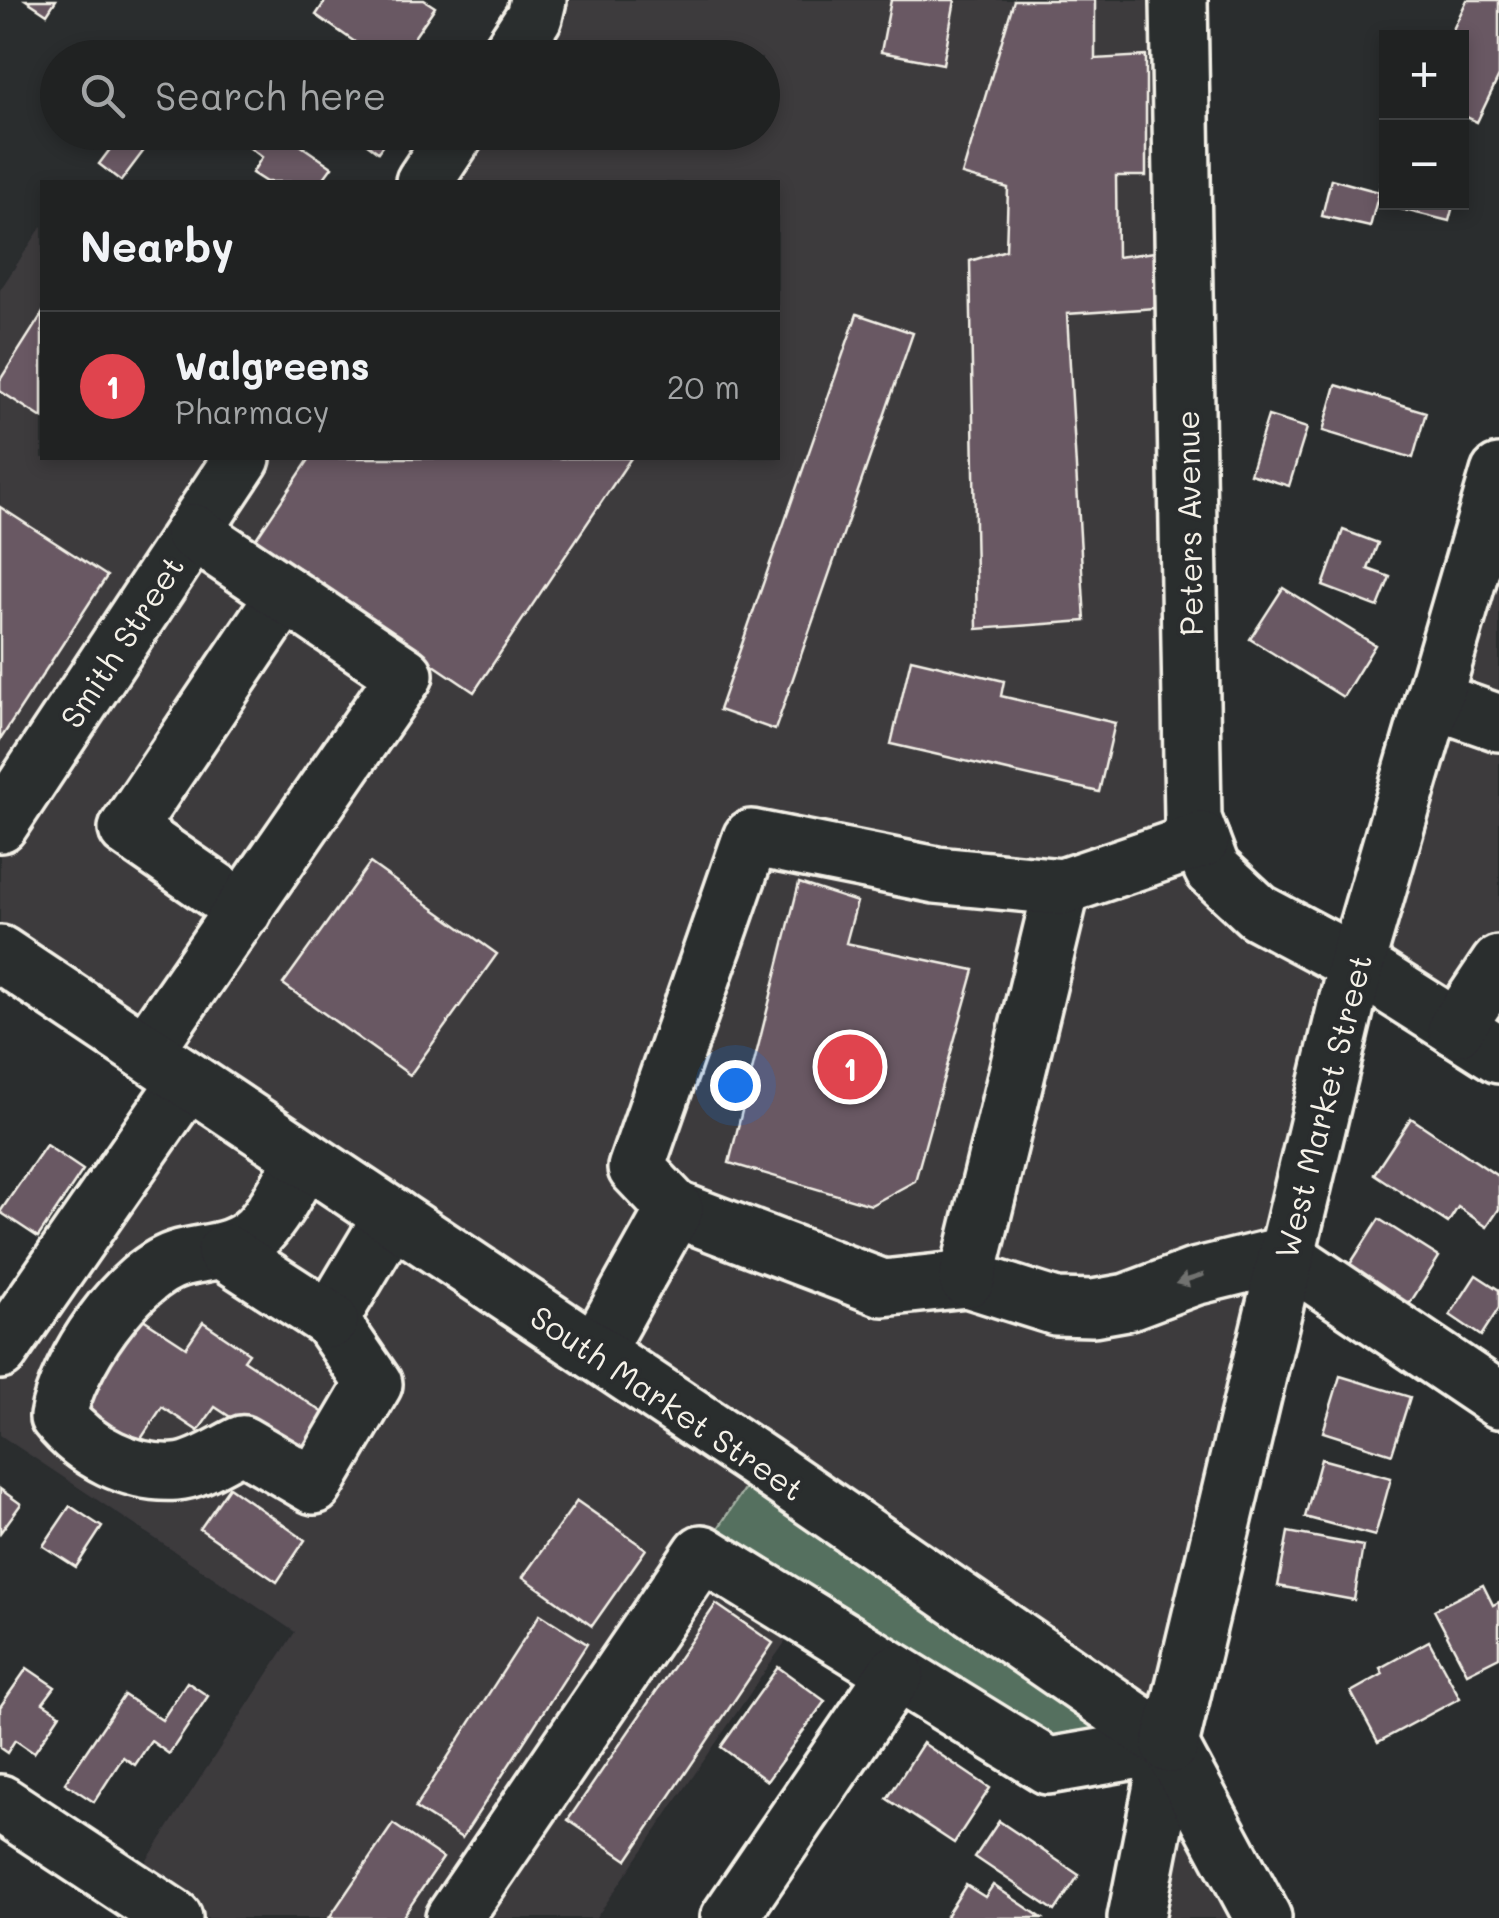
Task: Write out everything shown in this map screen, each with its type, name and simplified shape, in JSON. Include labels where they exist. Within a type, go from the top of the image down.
[{"type":"main road","name":"Peters Avenue","points":[[1179,0],[1193,819],[1212,870],[1258,912],[1356,964],[1478,1042]]},
{"type":"main road","points":[[425,180],[445,150]]},
{"type":"main road","name":"Smith Street","points":[[0,824],[241,460]]},
{"type":"main road","name":"West Market Street","points":[[1136,1918],[1170,1745],[1356,964],[1433,700],[1487,560],[1499,473]]},
{"type":"main road","points":[[0,1351],[167,1066],[244,910],[405,675],[194,532]]},
{"type":"main road","points":[[244,910],[128,830],[286,594]]},
{"type":"main road","points":[[1433,700],[1499,723]]},
{"type":"main road","points":[[1201,840],[1062,887],[936,874],[752,838],[636,1168],[675,1209],[883,1288],[966,1279],[1056,1307],[1093,1308],[1284,1255],[1499,1400]]},
{"type":"main road","points":[[966,1279],[1062,887]]},
{"type":"main road","name":"South Market Street","points":[[0,954],[595,1352],[1170,1745],[1263,1918]]},
{"type":"main road","points":[[1478,1042],[1499,964]]},
{"type":"main road","points":[[226,1252],[330,1320],[374,1384],[314,1486],[242,1444],[180,1472],[119,1462],[75,1439],[58,1417],[62,1389],[128,1289],[178,1258],[226,1252],[259,1230],[305,1158]]},
{"type":"main road","points":[[595,1352],[675,1209]]},
{"type":"main road","points":[[330,1320],[392,1216]]},
{"type":"main road","points":[[454,1918],[702,1553],[1048,1766],[1170,1745]]},
{"type":"main road","points":[[729,1918],[896,1674]]},
{"type":"main road","points":[[0,1803],[174,1918]]},
{"type":"shaded area","points":[[509,0],[1179,0],[1193,819],[1355,964],[1499,473],[1499,1055],[1356,965],[1170,1745],[1263,1918],[1136,1918],[1169,1745],[803,1616],[596,1918],[174,1918],[129,1888],[295,1632],[0,1435],[0,1351],[188,1081],[0,954],[0,290],[40,229],[40,460],[780,460],[780,180],[425,180],[446,150],[780,150],[780,40],[518,40],[534,17]]},
{"type":"green space","points":[[761,1463],[1170,1745],[1048,1766],[702,1553]]},
{"type":"building","points":[[26,0],[56,0],[47,14]]},
{"type":"building","points":[[326,0],[424,0],[435,7],[412,40],[352,40],[316,15]]},
{"type":"building","points":[[891,0],[955,0],[943,64],[881,52]]},
{"type":"building","points":[[1014,0],[1095,0],[1095,59],[1146,56],[1146,176],[1116,176],[1117,257],[1155,252],[1156,308],[1067,314],[1085,621],[977,629],[970,261],[1006,250],[1008,188],[962,175]]},
{"type":"building","points":[[1467,0],[1499,0],[1499,76],[1477,122],[1469,118],[1469,30],[1453,30]]},
{"type":"building","points":[[110,150],[144,150],[122,180],[99,164]]},
{"type":"building","points":[[253,150],[307,150],[332,167],[322,180],[263,180],[252,173],[262,157]]},
{"type":"building","points":[[1331,179],[1379,192],[1370,227],[1322,216]]},
{"type":"building","points":[[1404,210],[1452,210],[1449,221]]},
{"type":"building","points":[[857,314],[913,333],[775,730],[719,710]]},
{"type":"building","points":[[40,317],[40,417],[0,391],[0,380]]},
{"type":"building","points":[[1336,385],[1426,412],[1413,458],[1323,431]]},
{"type":"building","points":[[1268,416],[1307,428],[1289,486],[1250,474]]},
{"type":"building","points":[[309,460],[630,460],[474,692],[253,543]]},
{"type":"building","points":[[0,507],[107,576],[0,740]]},
{"type":"building","points":[[1343,530],[1378,543],[1368,569],[1390,577],[1378,607],[1323,586]]},
{"type":"building","points":[[1283,588],[1375,645],[1343,697],[1250,639]]},
{"type":"building","points":[[911,659],[1004,681],[1001,696],[1115,723],[1099,792],[891,744]]},
{"type":"building","points":[[370,863],[497,954],[410,1075],[283,984]]},
{"type":"building","points":[[799,883],[857,902],[846,943],[974,970],[915,1181],[871,1205],[729,1163]]},
{"type":"building","points":[[1411,1118],[1499,1177],[1499,1209],[1487,1227],[1458,1207],[1448,1223],[1374,1174]]},
{"type":"building","points":[[46,1145],[83,1170],[38,1237],[0,1212]]},
{"type":"building","points":[[1379,1219],[1439,1257],[1405,1311],[1345,1272]]},
{"type":"building","points":[[1476,1275],[1499,1290],[1499,1308],[1481,1336],[1450,1315]]},
{"type":"building","points":[[137,1315],[186,1347],[203,1322],[249,1353],[244,1360],[342,1425],[312,1471],[215,1407],[198,1431],[162,1407],[135,1448],[75,1409]]},
{"type":"building","points":[[1340,1376],[1410,1397],[1392,1454],[1323,1432]]},
{"type":"building","points":[[1321,1459],[1391,1478],[1375,1536],[1305,1517]]},
{"type":"building","points":[[229,1487],[305,1540],[277,1582],[200,1529]]},
{"type":"building","points":[[0,1489],[21,1504],[0,1533]]},
{"type":"building","points":[[577,1501],[646,1549],[592,1626],[523,1577]]},
{"type":"building","points":[[70,1506],[102,1527],[76,1567],[43,1546]]},
{"type":"building","points":[[1288,1532],[1363,1546],[1354,1600],[1278,1586]]},
{"type":"building","points":[[1483,1585],[1493,1605],[1499,1602],[1499,1657],[1467,1673],[1434,1610]]},
{"type":"building","points":[[716,1604],[773,1643],[627,1860],[568,1820]]},
{"type":"building","points":[[540,1614],[587,1644],[462,1838],[415,1808]]},
{"type":"building","points":[[1429,1641],[1460,1698],[1378,1742],[1351,1692],[1383,1674],[1380,1668]]},
{"type":"building","points":[[778,1667],[825,1701],[767,1781],[721,1747]]},
{"type":"building","points":[[27,1668],[55,1687],[43,1703],[60,1714],[34,1753],[15,1740],[7,1753],[0,1748],[0,1707]]},
{"type":"building","points":[[187,1682],[208,1696],[169,1754],[151,1741],[135,1765],[123,1757],[94,1802],[65,1783],[124,1695],[162,1720]]},
{"type":"building","points":[[923,1743],[990,1788],[954,1843],[887,1799]]},
{"type":"building","points":[[999,1821],[1079,1875],[1055,1911],[975,1857]]},
{"type":"building","points":[[393,1824],[443,1858],[402,1918],[329,1918]]},
{"type":"building","points":[[966,1885],[985,1897],[993,1885],[1042,1918],[949,1918],[946,1916]]},
{"type":"place","name":"Walgreens","points":[[850,1067]]}]
